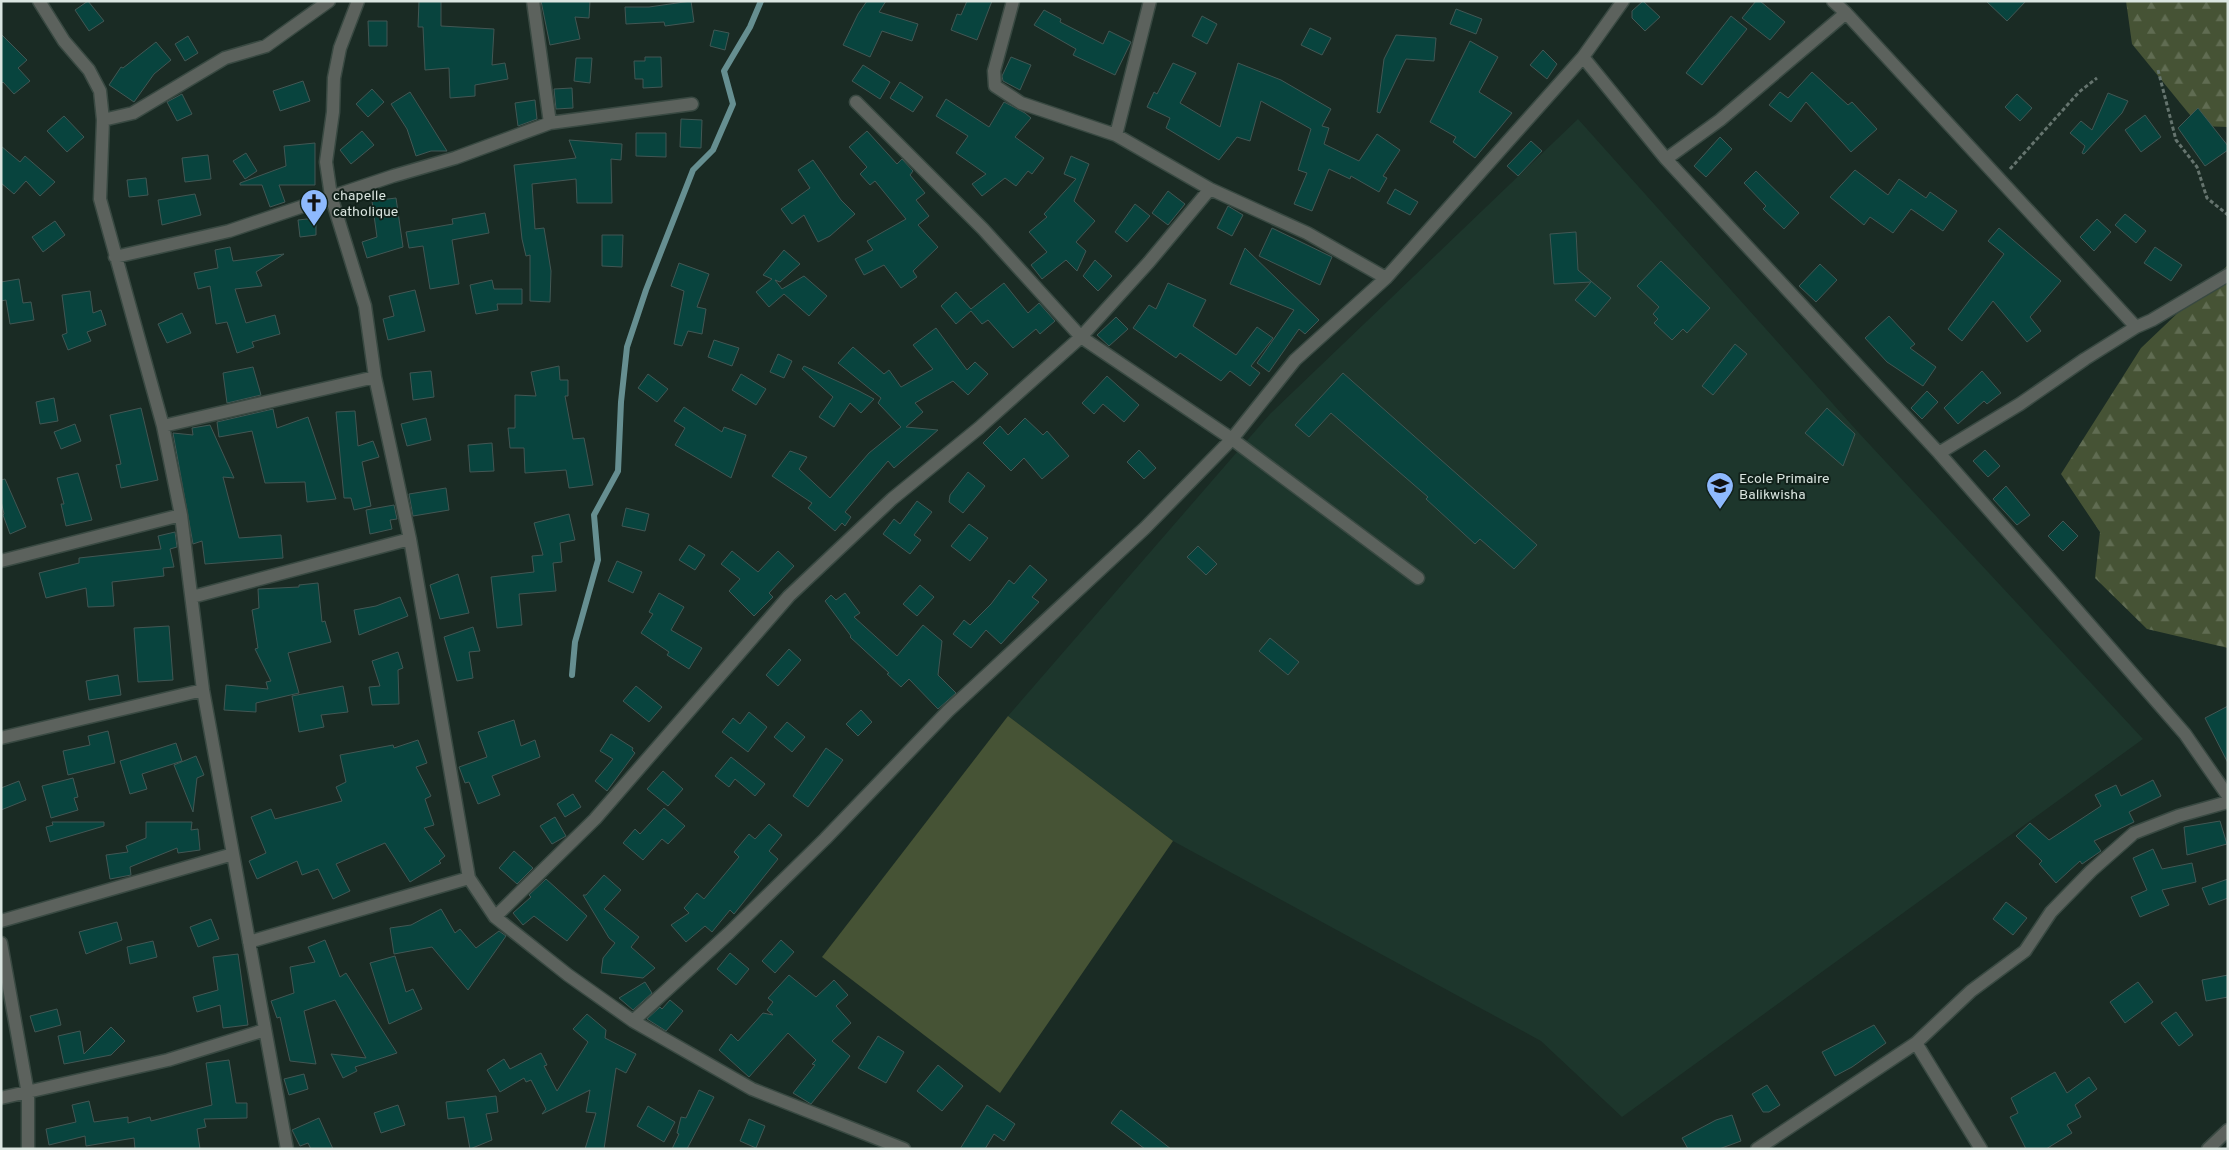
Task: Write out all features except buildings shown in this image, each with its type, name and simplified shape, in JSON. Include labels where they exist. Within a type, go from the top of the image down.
[{"type":"street","points":[[103,120],[133,113],[225,58],[266,46],[329,1]]},
{"type":"street","points":[[358,1],[340,48],[334,78],[333,112],[326,162],[331,196],[365,306],[375,377],[410,539],[469,878],[495,917],[568,975],[633,1021],[752,1089],[904,1149]]},
{"type":"street","points":[[533,1],[550,123]]},
{"type":"street","points":[[1013,1],[994,71],[995,86],[1021,103],[1116,135],[1210,189],[1307,234],[1386,278]]},
{"type":"street","points":[[1116,135],[1150,1]]},
{"type":"street","points":[[633,1021],[729,933],[825,839],[948,711],[1146,528],[1232,439],[1295,360],[1386,278],[1583,57],[1623,1]]},
{"type":"street","points":[[1833,1],[1846,12],[2136,327]]},
{"type":"street","points":[[44,4],[64,41],[89,70],[100,91],[103,120],[100,199],[163,426],[181,515],[203,690],[286,1149]]},
{"type":"street","points":[[1666,159],[1720,120],[1846,12]]},
{"type":"street","points":[[1583,57],[1666,159],[1939,453],[2185,734],[2228,796]]},
{"type":"street","points":[[856,102],[983,228],[1082,336],[1232,439],[1418,578]]},
{"type":"street","points":[[115,257],[229,231],[331,196],[455,158],[550,123],[692,104]]},
{"type":"street","points":[[495,917],[595,819],[789,596],[892,499],[979,428],[1082,336],[1150,262],[1210,189]]},
{"type":"street","points":[[1939,453],[2020,404],[2085,359],[2136,327],[2152,320],[2228,275]]},
{"type":"street","points":[[163,426],[375,377]]},
{"type":"street","points":[[1,561],[181,515]]},
{"type":"street","points":[[192,597],[410,539]]},
{"type":"street","points":[[1,738],[203,690]]},
{"type":"street","points":[[1757,1149],[1916,1043],[1971,992],[2025,951],[2051,912],[2091,871],[2134,833],[2178,816],[2228,802]]},
{"type":"street","points":[[1,921],[233,854]]},
{"type":"street","points":[[249,942],[469,878]]},
{"type":"street","points":[[1,943],[28,1094],[28,1149]]},
{"type":"street","points":[[1,1098],[28,1094],[168,1060],[265,1030]]},
{"type":"street","points":[[1916,1043],[1982,1149]]},
{"type":"street","points":[[2208,1149],[2228,1130]]},
{"type":"path","points":[[2158,70],[2176,140],[2197,167],[2207,198],[2228,215]]},
{"type":"path","points":[[2001,179],[2079,92],[2097,78]]},
{"type":"shaded area","points":[[1578,119],[1858,432],[2143,739],[1622,1117],[1541,1041],[1173,841],[1008,716],[1270,414]]},
{"type":"green space","points":[[2126,1],[2228,1],[2228,127],[2199,126],[2132,44]]},
{"type":"green space","points":[[2228,265],[2228,648],[2147,629],[2095,578],[2100,532],[2061,474],[2141,348]]},
{"type":"green space","points":[[1008,716],[1173,841],[1000,1093],[822,957]]},
{"type":"waterway","points":[[572,675],[575,642],[598,560],[594,515],[618,471],[621,402],[627,347],[646,290],[693,170],[713,150],[733,104],[724,71],[750,27],[761,1]]},
{"type":"place","name":"chapelle catholique","points":[[314,227]]},
{"type":"place","name":"Ecole Primaire Balikwisha","points":[[1720,510]]}]
